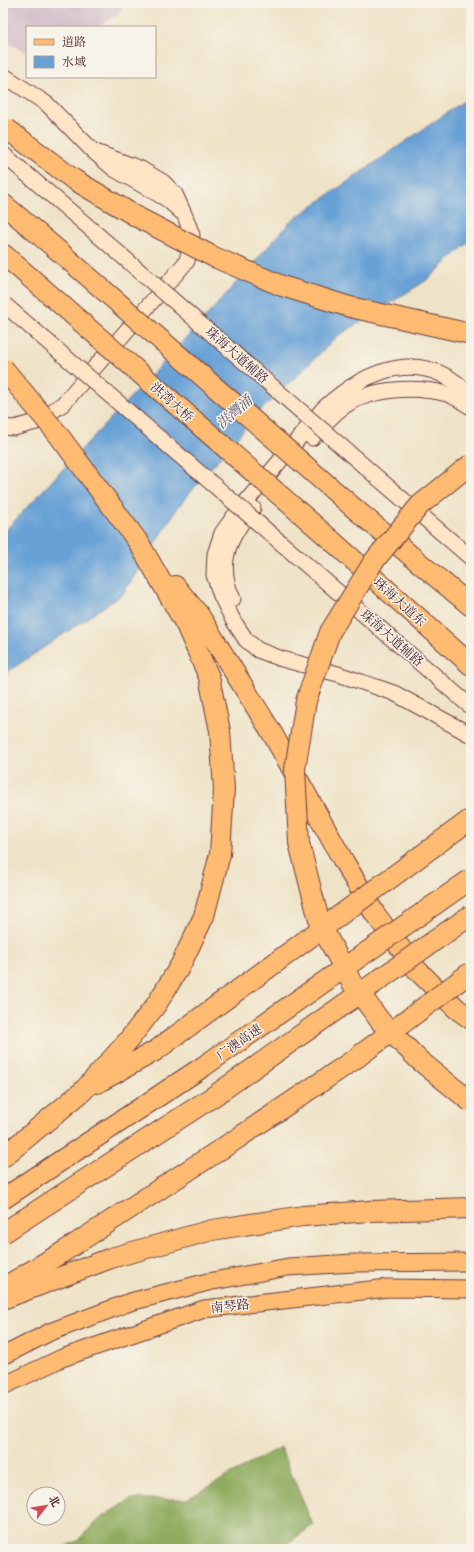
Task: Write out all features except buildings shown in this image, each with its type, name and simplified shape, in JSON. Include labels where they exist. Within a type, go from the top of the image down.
[{"type":"highway","points":[[5,128],[73,178],[139,218],[214,256],[282,286],[350,307],[471,334]]},
{"type":"highway","points":[[3,204],[355,509],[471,606]]},
{"type":"highway","name":"洪湾大桥","points":[[3,254],[330,539]]},
{"type":"highway","points":[[3,368],[57,433],[139,543],[272,733],[344,862],[375,914],[417,970],[457,1009],[471,1019]]},
{"type":"highway","points":[[471,464],[420,505],[374,561],[330,632],[306,702],[295,769],[299,843],[320,924],[352,984],[380,1022],[418,1060],[471,1102]]},
{"type":"highway","name":"珠海大道东","points":[[330,539],[471,665]]},
{"type":"highway","points":[[83,1092],[127,1042],[156,1005],[180,966],[204,916],[220,854],[224,789],[220,731],[209,677],[193,620]]},
{"type":"highway","points":[[3,1157],[83,1092],[155,1051],[471,819]]},
{"type":"highway","name":"广澳高速","points":[[3,1199],[204,1066],[471,879]]},
{"type":"highway","points":[[3,1233],[214,1096],[471,915]]},
{"type":"highway","points":[[3,1288],[63,1252],[235,1140],[355,1059],[471,972]]},
{"type":"highway","points":[[3,1299],[111,1258],[212,1230],[303,1216],[370,1211],[471,1208]]},
{"type":"main road","points":[[3,75],[47,104],[93,151],[114,169],[168,200],[185,216],[192,236],[187,261],[63,404],[36,422],[14,428],[3,427]]},
{"type":"main road","name":"珠海大道辅路","points":[[3,154],[471,558]]},
{"type":"main road","name":"珠海大道辅路","points":[[4,304],[471,707]]},
{"type":"main road","points":[[471,396],[448,378],[427,369],[409,367],[390,368],[367,377],[339,394],[323,409],[234,515],[222,533],[215,554],[214,575],[220,596],[233,620],[246,640],[258,650],[282,659],[338,674],[394,694],[471,735]]},
{"type":"main road","points":[[282,659],[265,648],[244,623],[228,588],[224,561],[231,539],[245,518],[325,424],[339,410],[361,398],[386,390],[413,389],[448,394],[471,407]]},
{"type":"main road","name":"南琴路","points":[[3,1356],[50,1332],[130,1302],[208,1282],[288,1267],[353,1263],[471,1262]]},
{"type":"main road","name":"南琴路","points":[[3,1386],[62,1358],[204,1309],[388,1288],[471,1289]]},
{"type":"shaded area","points":[[3,3],[125,3],[118,15],[99,26],[26,26],[26,52],[3,40]]},
{"type":"green space","points":[[280,1447],[313,1525],[284,1546],[272,1549],[60,1549],[77,1541],[103,1516],[132,1499],[187,1499]]},
{"type":"water","name":"洪灣涌","points":[[471,96],[471,240],[427,280],[338,336],[257,414],[179,506],[123,594],[3,675],[3,533],[203,320],[291,221]]}]
